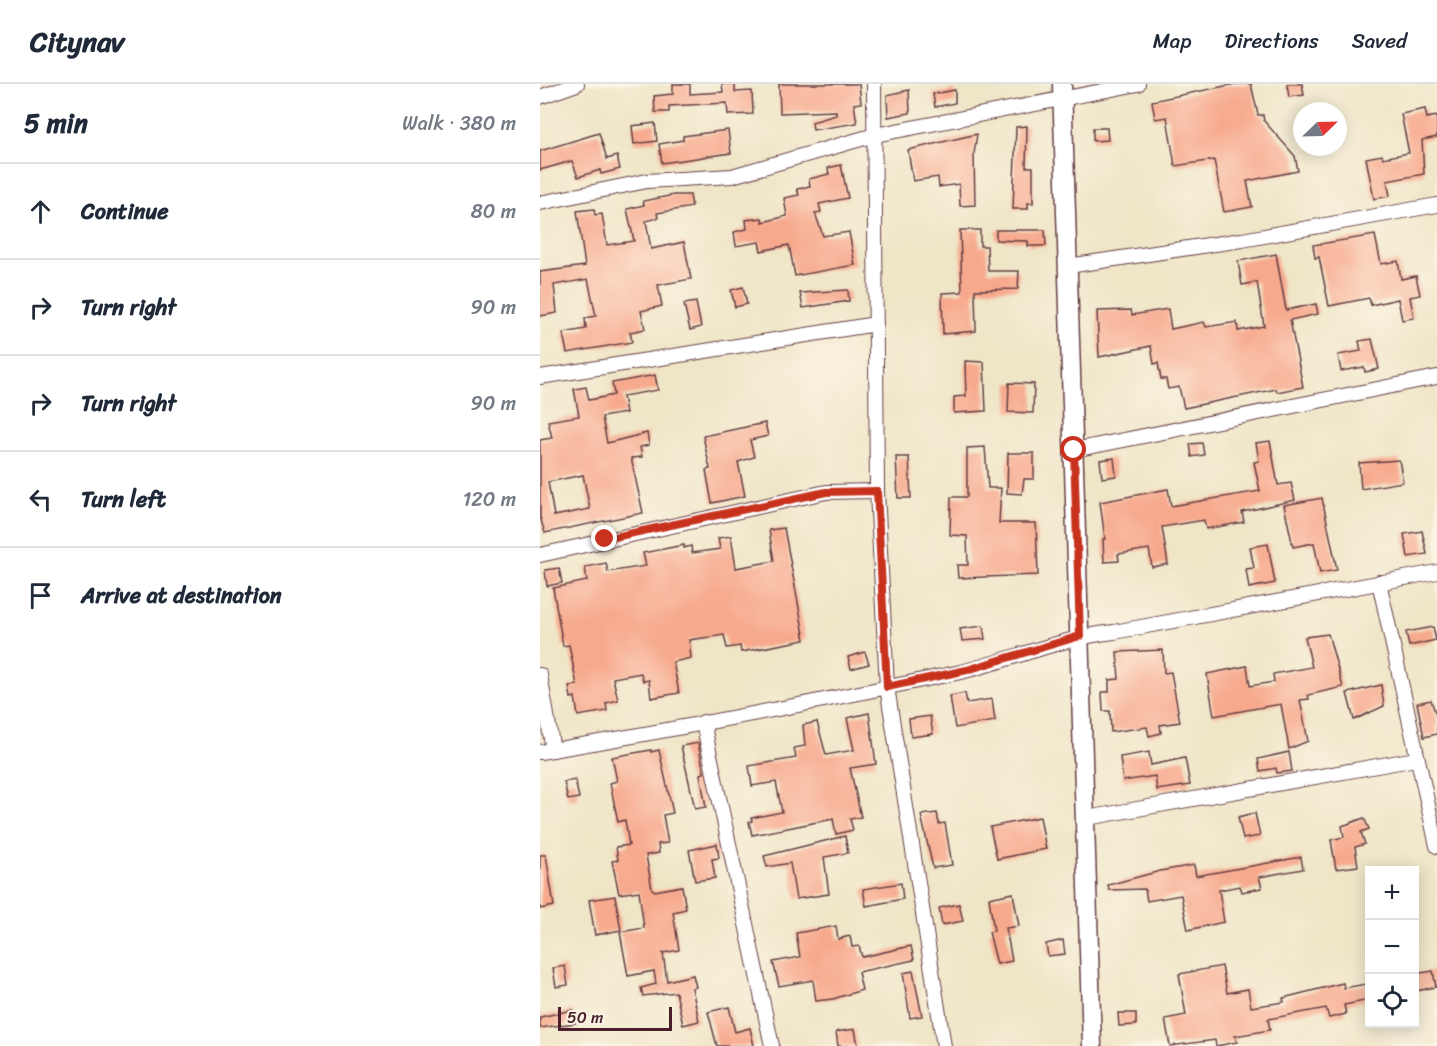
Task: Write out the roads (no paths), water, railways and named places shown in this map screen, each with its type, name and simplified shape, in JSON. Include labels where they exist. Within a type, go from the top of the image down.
[{"type":"street","points":[[540,97],[578,84]]},
{"type":"street","points":[[874,84],[877,491],[887,687],[944,1046]]},
{"type":"street","points":[[540,202],[647,181],[732,176],[875,135],[1062,91],[1138,84]]},
{"type":"street","points":[[1062,91],[1087,818],[1092,1046]]},
{"type":"street","points":[[1068,266],[1242,240],[1437,205]]},
{"type":"street","points":[[540,378],[876,324]]},
{"type":"street","points":[[1074,450],[1437,377]]},
{"type":"street","points":[[540,555],[826,492],[877,491]]},
{"type":"street","points":[[540,675],[546,751],[967,670],[1080,636],[1114,632],[1437,572]]},
{"type":"street","points":[[1379,582],[1416,759],[1437,846]]},
{"type":"street","points":[[703,722],[772,1046]]},
{"type":"street","points":[[1087,818],[1416,759]]}]
